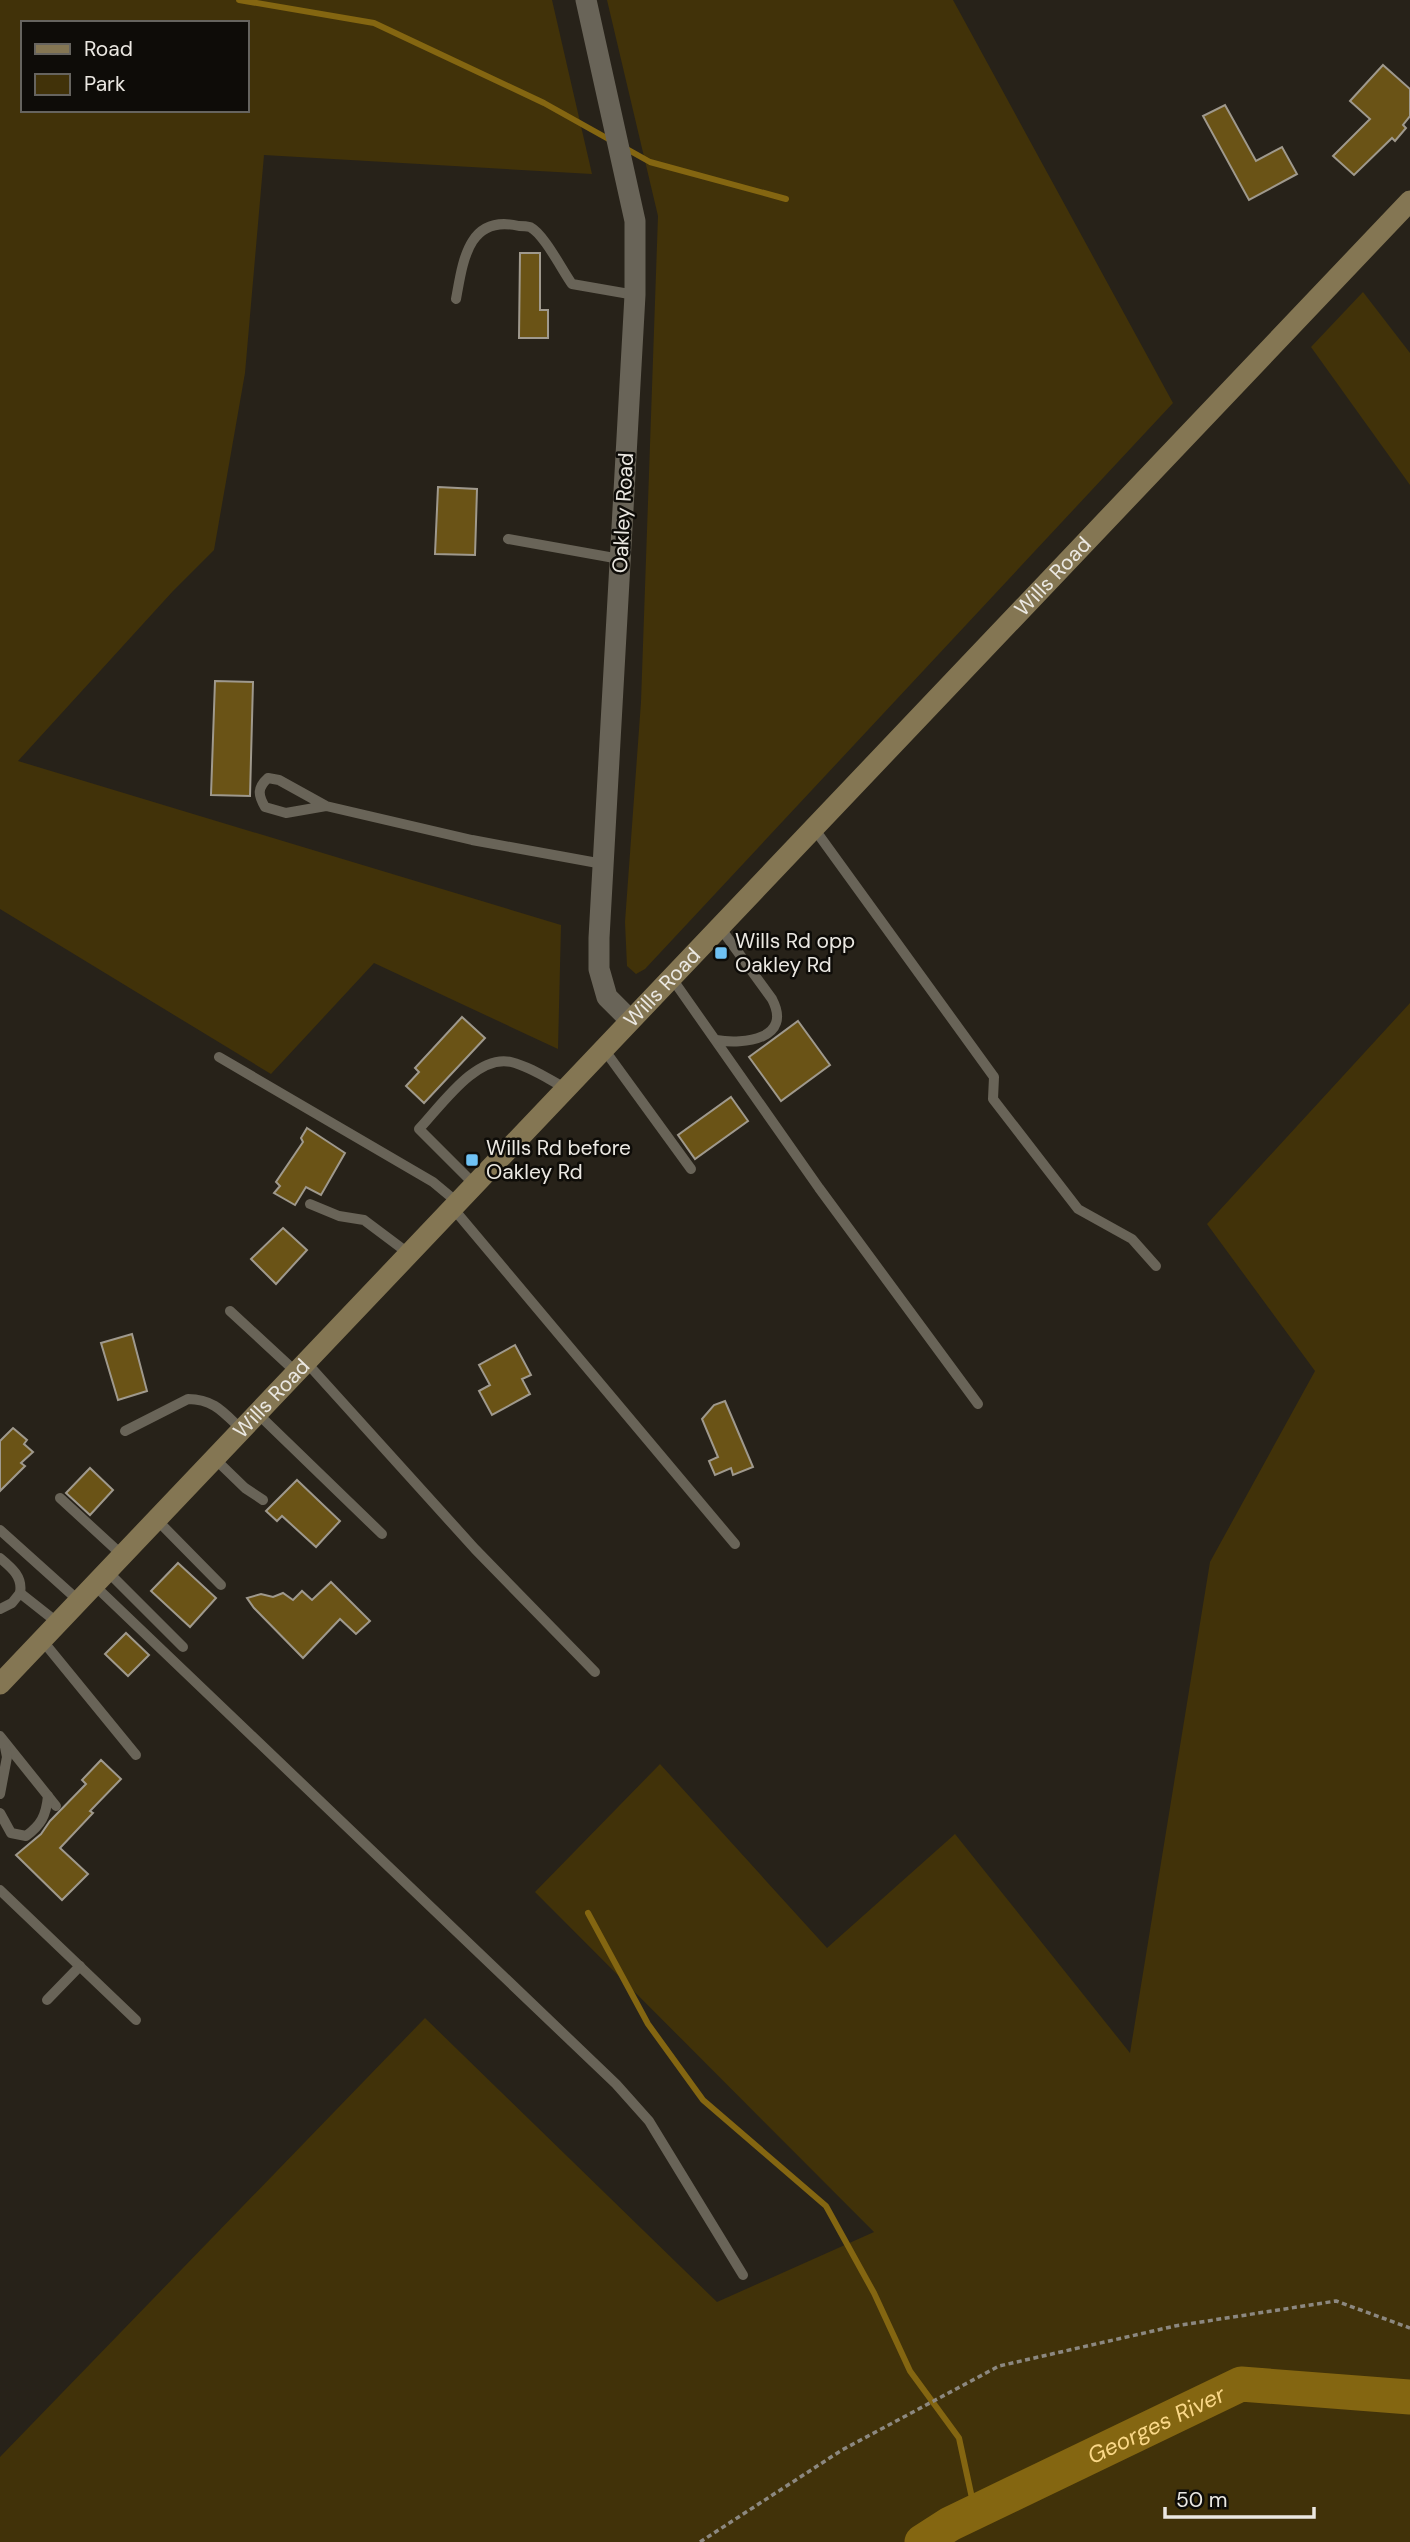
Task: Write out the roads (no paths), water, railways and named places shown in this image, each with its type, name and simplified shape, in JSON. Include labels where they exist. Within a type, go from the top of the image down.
[{"type":"street","name":"Oakley Road","points":[[586,0],[635,221],[635,295],[599,969],[607,998],[630,1020]]},
{"type":"street","name":"Wills Road","points":[[0,1684],[1410,201]]},
{"type":"lane","points":[[456,299],[464,258],[474,239],[486,226],[507,222],[530,227],[542,239],[572,284],[635,295]]},
{"type":"lane","points":[[508,539],[620,559]]},
{"type":"lane","points":[[326,806],[286,813],[265,807],[258,796],[260,784],[268,778],[279,780],[326,806],[472,840],[603,864]]},
{"type":"lane","points":[[813,827],[994,1077],[993,1100],[1078,1209],[1132,1240],[1156,1266]]},
{"type":"lane","points":[[716,1041],[741,1042],[763,1036],[773,1031],[778,1023],[779,1013],[772,999],[719,926]]},
{"type":"lane","points":[[671,977],[819,1188],[978,1404]]},
{"type":"lane","points":[[603,1048],[691,1169]]},
{"type":"lane","points":[[219,1057],[433,1182],[735,1544]]},
{"type":"lane","points":[[474,1184],[419,1129],[472,1073],[493,1063],[512,1063],[532,1070],[565,1088]]},
{"type":"lane","points":[[310,1204],[339,1216],[364,1220],[408,1253]]},
{"type":"lane","points":[[230,1311],[301,1367],[596,1672]]},
{"type":"lane","points":[[125,1431],[188,1399],[215,1403],[242,1430]]},
{"type":"lane","points":[[257,1413],[382,1534]]},
{"type":"lane","points":[[214,1458],[245,1488],[263,1500]]},
{"type":"lane","points":[[60,1498],[122,1555]]},
{"type":"lane","points":[[156,1519],[221,1585]]},
{"type":"lane","points":[[0,1530],[79,1601]]},
{"type":"lane","points":[[0,1558],[17,1574],[21,1585],[20,1593],[12,1603],[0,1609]]},
{"type":"lane","points":[[100,1578],[183,1647]]},
{"type":"lane","points":[[100,1578],[616,2084],[649,2121],[743,2275]]},
{"type":"lane","points":[[20,1593],[58,1623]]},
{"type":"lane","points":[[42,1640],[136,1755]]},
{"type":"lane","points":[[0,1794],[7,1756],[2,1738]]},
{"type":"lane","points":[[2,1738],[56,1806]]},
{"type":"lane","points":[[0,1813],[11,1833],[26,1836],[38,1827],[46,1813],[48,1796]]},
{"type":"lane","points":[[0,1890],[136,2020]]},
{"type":"lane","points":[[47,2000],[80,1966]]},
{"type":"waterway","points":[[239,0],[374,23],[544,103],[612,141]]},
{"type":"waterway","points":[[625,148],[650,162],[786,199]]},
{"type":"waterway","points":[[588,1913],[648,2024],[703,2100],[826,2206],[874,2293],[910,2371],[959,2438],[975,2512]]},
{"type":"waterway","name":"Georges River","points":[[922,2542],[950,2524],[1241,2384],[1410,2397]]},
{"type":"place","name":"Wills Rd opp Oakley Rd","points":[[721,953]]},
{"type":"place","name":"Wills Rd before Oakley Rd","points":[[472,1160]]}]
